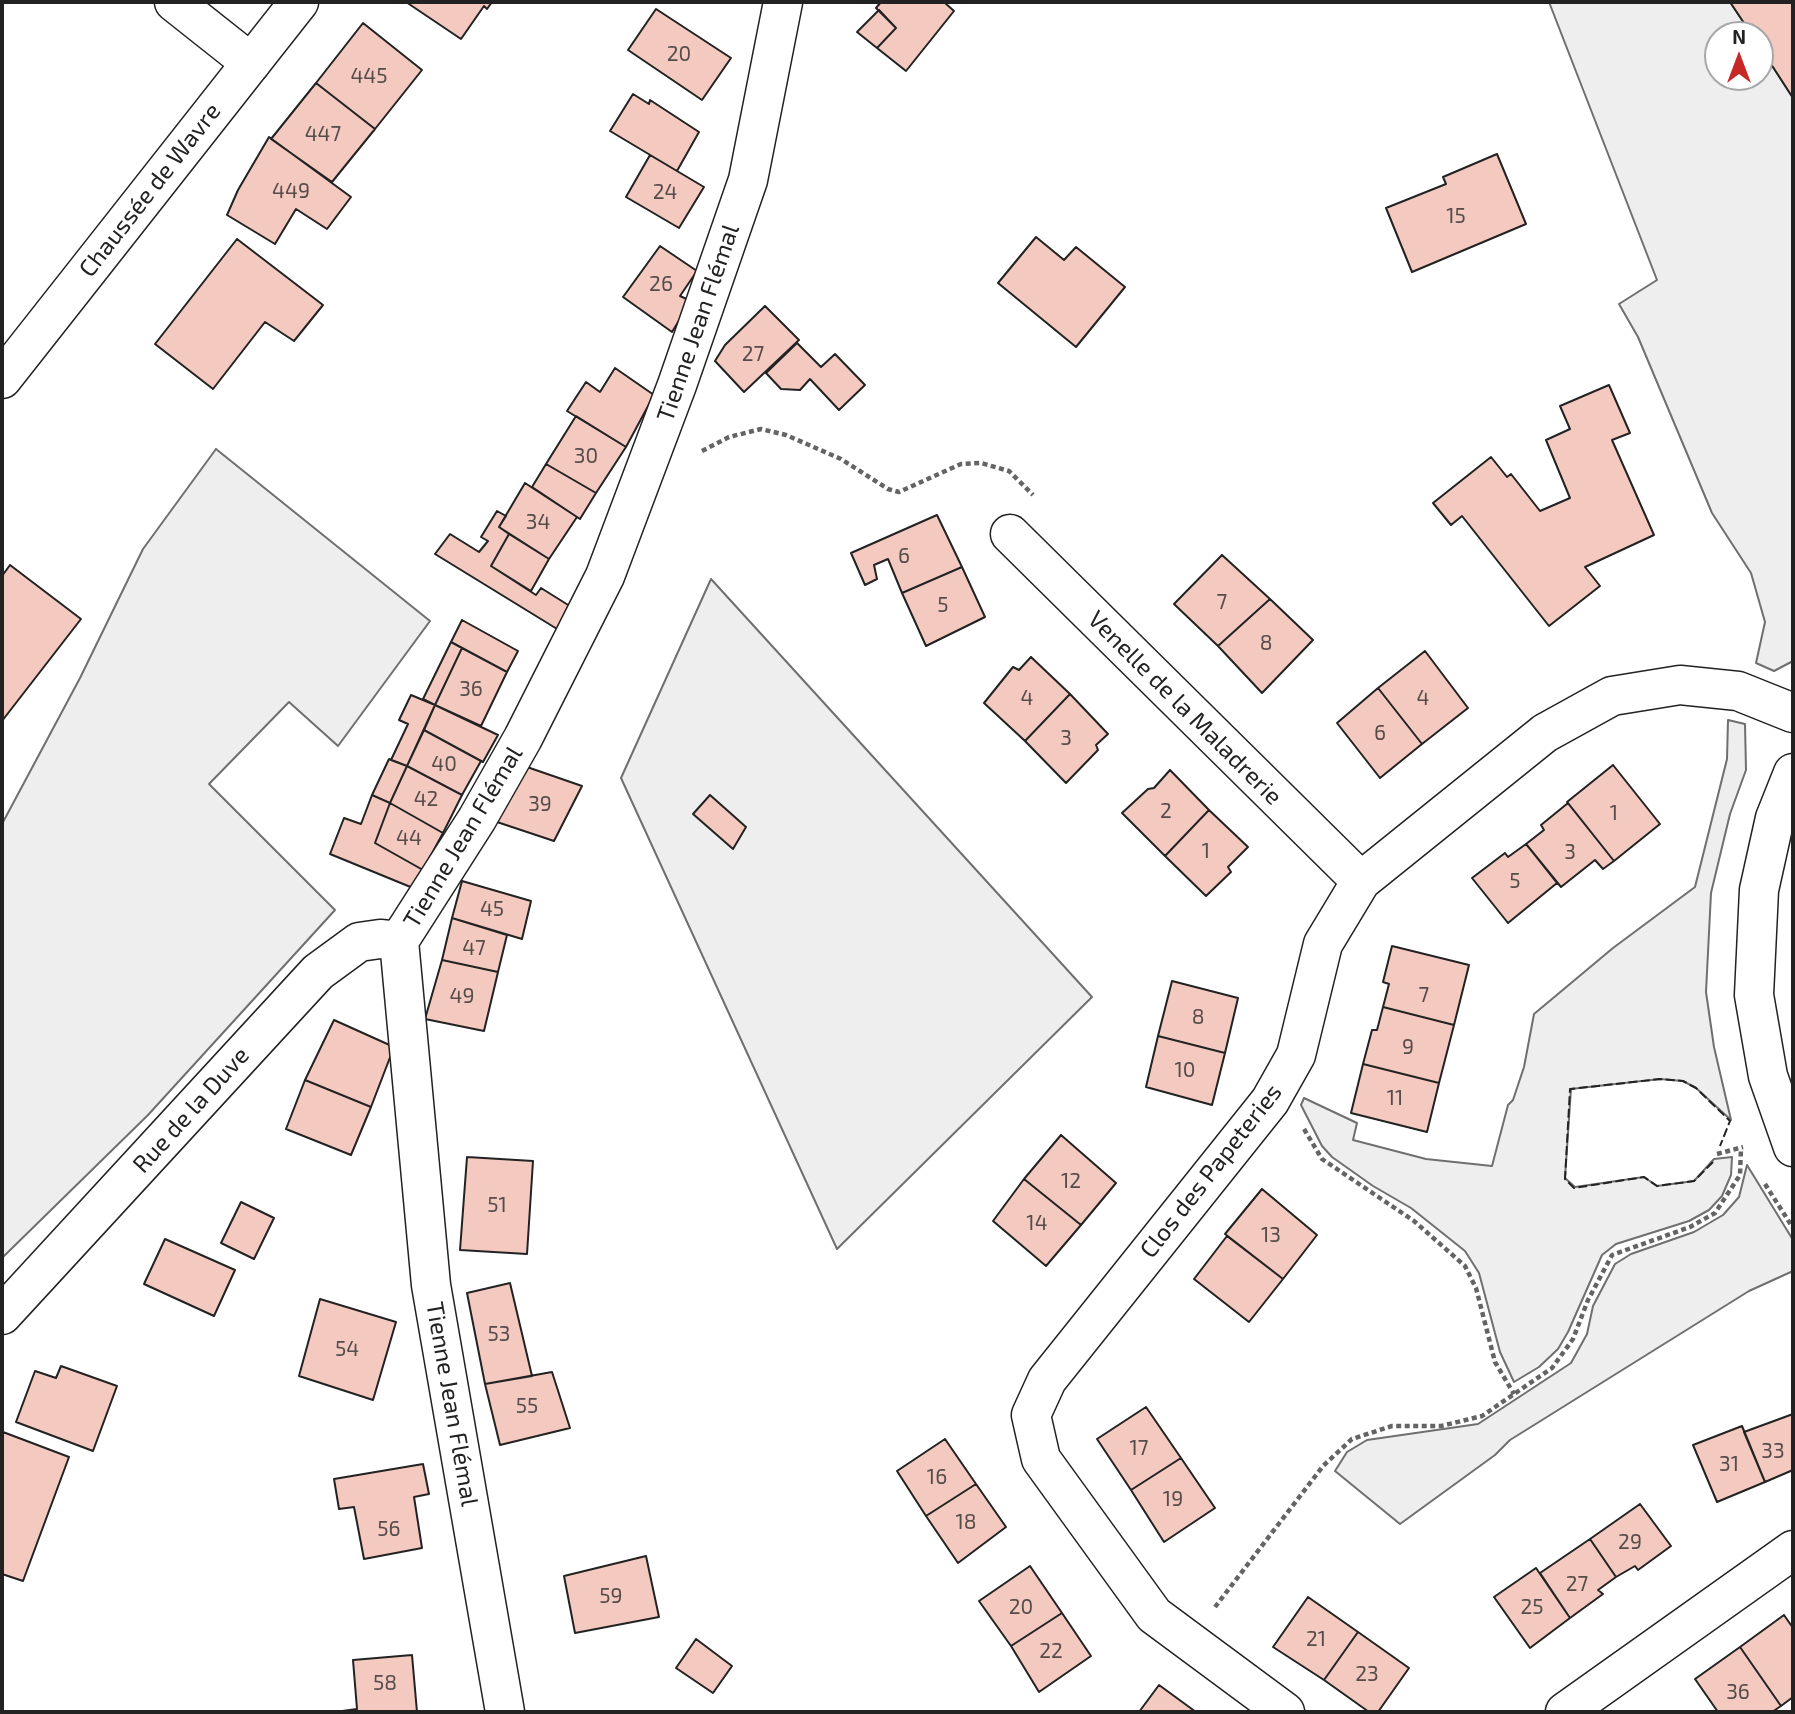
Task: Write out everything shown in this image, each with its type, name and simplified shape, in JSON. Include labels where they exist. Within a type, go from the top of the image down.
[{"type":"street","points":[[174,2],[251,63]]},
{"type":"street","name":"Chaussée de Wavre","points":[[2,379],[299,2]]},
{"type":"street","name":"Tienne Jean Flémal","points":[[505,1712],[430,1285],[399,941],[477,820],[523,738],[605,576],[748,180],[783,2]]},
{"type":"street","name":"Venelle de la Maladrerie","points":[[1010,534],[1361,881]]},
{"type":"street","name":"Clos des Papeteries","points":[[1285,1712],[1154,1615],[1041,1459],[1031,1415],[1047,1380],[1278,1088],[1296,1055],[1323,943],[1361,881],[1545,733],[1612,696],[1680,685],[1738,691],[1793,713]]},
{"type":"street","points":[[1793,773],[1775,818],[1759,890],[1754,995],[1780,1074],[1793,1147]]},
{"type":"street","name":"Rue de la Duve","points":[[2,1315],[318,972],[359,942],[380,939],[399,941]]},
{"type":"street","points":[[1565,1712],[1793,1550]]},
{"type":"path","points":[[645,470],[673,466],[729,437],[761,429],[786,435],[841,459],[876,484],[899,492],[961,464],[994,464],[1009,471],[1033,493],[1033,504],[1010,534]]},
{"type":"path","points":[[1278,1088],[1322,1158],[1414,1221],[1465,1266],[1476,1288],[1495,1362],[1514,1395]]},
{"type":"path","points":[[1717,1154],[1747,1146]]},
{"type":"path","points":[[1189,1641],[1323,1466],[1352,1439],[1392,1426],[1441,1426],[1482,1416],[1552,1368],[1573,1339],[1588,1300],[1612,1255],[1690,1227],[1715,1213],[1740,1175],[1741,1148]]},
{"type":"shaded area","points":[[1549,2],[1730,2],[1743,21],[1704,21],[1704,91],[1774,91],[1774,69],[1793,98],[1793,661],[1774,671],[1756,663],[1765,622],[1751,573],[1712,513],[1638,337],[1619,304],[1657,280]]},
{"type":"shaded area","points":[[216,449],[430,621],[338,746],[289,702],[209,784],[335,910],[148,1115],[2,1258],[2,824],[80,678],[143,549]]},
{"type":"shaded area","points":[[711,579],[1092,997],[837,1249],[621,778]]},
{"type":"shaded area","points":[[1728,720],[1745,724],[1746,770],[1730,814],[1711,893],[1706,992],[1714,1047],[1731,1120],[1696,1088],[1683,1081],[1660,1079],[1571,1089],[1565,1178],[1575,1187],[1644,1177],[1657,1186],[1694,1181],[1714,1159],[1732,1157],[1731,1175],[1722,1196],[1709,1210],[1689,1221],[1616,1244],[1602,1255],[1558,1349],[1539,1367],[1514,1382],[1500,1352],[1479,1273],[1465,1251],[1411,1208],[1373,1186],[1332,1157],[1322,1146],[1301,1105],[1304,1098],[1357,1123],[1353,1140],[1426,1159],[1492,1166],[1508,1105],[1513,1100],[1524,1067],[1534,1014],[1613,948],[1695,887],[1727,759]]},
{"type":"shaded area","points":[[1747,1165],[1793,1240],[1793,1271],[1749,1291],[1510,1440],[1495,1455],[1400,1524],[1335,1471],[1347,1452],[1367,1440],[1478,1424],[1571,1363],[1587,1334],[1593,1306],[1615,1264],[1631,1254],[1694,1232],[1723,1215],[1739,1197]]},
{"type":"building","points":[[406,2],[492,2],[487,9],[484,6],[461,39]]},
{"type":"building","points":[[881,2],[944,2],[954,11],[906,71],[877,48],[896,28],[876,8]]},
{"type":"building","points":[[1730,2],[1793,2],[1793,98],[1774,69],[1774,21],[1743,21]]},
{"type":"building","points":[[656,9],[731,58],[702,100],[628,50]]},
{"type":"building","points":[[879,10],[896,28],[877,48],[857,32]]},
{"type":"building","points":[[363,23],[422,70],[375,129],[316,83]]},
{"type":"building","points":[[316,83],[375,129],[332,182],[271,139]]},
{"type":"building","points":[[633,94],[649,104],[650,100],[699,132],[677,171],[610,131]]},
{"type":"building","points":[[269,137],[351,197],[327,229],[296,209],[275,244],[227,215],[238,190]]},
{"type":"building","points":[[1497,154],[1526,224],[1412,272],[1386,208],[1446,184],[1443,177]]},
{"type":"building","points":[[650,155],[704,187],[679,228],[626,197]]},
{"type":"building","points":[[1036,237],[1064,260],[1076,247],[1125,287],[1076,347],[998,283]]},
{"type":"building","points":[[237,239],[323,305],[294,341],[265,322],[213,389],[155,344]]},
{"type":"building","points":[[660,246],[697,271],[680,296],[691,301],[672,332],[623,297]]},
{"type":"building","points":[[765,306],[799,340],[744,392],[715,361],[725,345]]},
{"type":"building","points":[[797,343],[821,367],[835,354],[865,385],[839,410],[810,379],[800,390],[781,389],[766,373]]},
{"type":"building","points":[[615,368],[654,395],[626,447],[567,411],[586,382],[600,392]]},
{"type":"building","points":[[1609,385],[1630,433],[1612,440],[1654,535],[1585,567],[1600,586],[1549,626],[1462,516],[1451,525],[1433,503],[1491,457],[1507,477],[1511,474],[1540,511],[1570,498],[1546,440],[1570,429],[1560,406]]},
{"type":"building","points":[[576,416],[626,447],[596,493],[546,464]]},
{"type":"building","points":[[546,464],[596,493],[580,519],[532,487]]},
{"type":"building","points":[[525,483],[577,517],[549,559],[499,527]]},
{"type":"building","points":[[497,511],[506,516],[499,527],[509,534],[491,566],[536,595],[541,588],[573,608],[562,632],[435,554],[450,534],[479,552],[488,541],[481,537]]},
{"type":"building","points":[[937,515],[962,567],[902,593],[888,559],[874,565],[877,579],[865,585],[851,553]]},
{"type":"building","points":[[509,534],[549,559],[531,591],[491,566]]},
{"type":"building","points":[[1222,555],[1270,599],[1218,646],[1174,604]]},
{"type":"building","points":[[10,565],[81,619],[2,721],[2,576]]},
{"type":"building","points":[[962,567],[985,617],[926,646],[902,593]]},
{"type":"building","points":[[1270,599],[1313,640],[1262,693],[1218,646]]},
{"type":"building","points":[[462,620],[518,651],[507,672],[451,642]]},
{"type":"building","points":[[451,642],[462,648],[435,705],[423,699]]},
{"type":"building","points":[[462,648],[507,672],[481,726],[435,705]]},
{"type":"building","points":[[1425,651],[1468,708],[1422,744],[1378,688]]},
{"type":"building","points":[[1031,657],[1070,694],[1025,741],[984,703],[1013,667],[1019,670]]},
{"type":"building","points":[[1378,688],[1422,744],[1380,778],[1337,723]]},
{"type":"building","points":[[1070,694],[1108,734],[1096,745],[1098,750],[1066,783],[1025,741]]},
{"type":"building","points":[[411,695],[435,705],[407,766],[391,760],[408,724],[399,720]]},
{"type":"building","points":[[435,705],[498,735],[483,762],[424,730]]},
{"type":"building","points":[[424,730],[481,761],[462,795],[407,766]]},
{"type":"building","points":[[389,759],[407,766],[390,803],[372,795]]},
{"type":"building","points":[[1613,765],[1660,824],[1614,861],[1567,802]]},
{"type":"building","points":[[407,766],[462,795],[443,833],[390,803]]},
{"type":"building","points":[[527,767],[582,786],[554,841],[497,822]]},
{"type":"building","points":[[1170,770],[1209,810],[1165,856],[1122,813],[1148,789],[1154,788]]},
{"type":"building","points":[[372,795],[390,803],[375,843],[423,870],[413,888],[330,854],[344,818],[361,824]]},
{"type":"building","points":[[710,795],[746,827],[733,849],[693,814]]},
{"type":"building","points":[[390,803],[443,833],[423,870],[375,843]]},
{"type":"building","points":[[1568,803],[1614,861],[1603,869],[1595,860],[1561,887],[1526,844],[1544,830],[1541,825]]},
{"type":"building","points":[[1209,810],[1248,847],[1228,867],[1231,872],[1206,896],[1165,856]]},
{"type":"building","points":[[1526,844],[1557,883],[1508,923],[1472,878],[1505,853],[1508,857]]},
{"type":"building","points":[[462,881],[531,901],[522,939],[452,918]]},
{"type":"building","points":[[452,918],[507,935],[498,972],[442,960]]},
{"type":"building","points":[[1392,946],[1469,965],[1454,1025],[1383,1007],[1389,984],[1383,982]]},
{"type":"building","points":[[442,960],[498,972],[484,1031],[425,1019]]},
{"type":"building","points":[[1172,981],[1238,998],[1225,1053],[1158,1036]]},
{"type":"building","points":[[1383,1007],[1454,1025],[1439,1083],[1363,1064],[1372,1030],[1377,1030]]},
{"type":"building","points":[[334,1020],[394,1047],[371,1107],[305,1080]]},
{"type":"building","points":[[1158,1036],[1225,1053],[1212,1105],[1146,1087]]},
{"type":"building","points":[[1363,1064],[1439,1083],[1427,1132],[1351,1113]]},
{"type":"building","points":[[305,1080],[371,1107],[351,1155],[286,1129]]},
{"type":"building","points":[[1061,1135],[1116,1183],[1081,1225],[1024,1179]]},
{"type":"building","points":[[467,1157],[533,1161],[527,1254],[460,1250]]},
{"type":"building","points":[[1024,1179],[1081,1225],[1046,1266],[993,1221]]},
{"type":"building","points":[[1262,1189],[1317,1235],[1283,1279],[1225,1234]]},
{"type":"building","points":[[241,1202],[274,1218],[254,1259],[221,1243]]},
{"type":"building","points":[[1227,1236],[1283,1279],[1249,1322],[1194,1279]]},
{"type":"building","points":[[165,1239],[235,1270],[214,1316],[144,1284]]},
{"type":"building","points":[[510,1283],[532,1376],[485,1384],[467,1293]]},
{"type":"building","points":[[320,1299],[396,1322],[373,1400],[299,1376]]},
{"type":"building","points":[[61,1366],[117,1386],[93,1451],[16,1422],[35,1371],[56,1378]]},
{"type":"building","points":[[552,1372],[570,1428],[500,1445],[485,1384]]},
{"type":"building","points":[[1146,1407],[1181,1458],[1131,1490],[1097,1439]]},
{"type":"building","points":[[1793,1414],[1793,1470],[1765,1482],[1744,1432]]},
{"type":"building","points":[[1742,1426],[1765,1482],[1717,1502],[1693,1445]]},
{"type":"building","points":[[3,1432],[69,1457],[23,1581],[2,1574]]},
{"type":"building","points":[[945,1439],[976,1484],[926,1516],[897,1471]]},
{"type":"building","points":[[1181,1458],[1215,1508],[1164,1542],[1131,1490]]},
{"type":"building","points":[[423,1464],[429,1494],[414,1497],[422,1548],[364,1559],[354,1507],[339,1509],[334,1479]]},
{"type":"building","points":[[976,1484],[1006,1527],[958,1563],[926,1516]]},
{"type":"building","points":[[1640,1504],[1671,1546],[1638,1570],[1635,1566],[1616,1577],[1590,1539]]},
{"type":"building","points":[[1590,1539],[1616,1577],[1598,1590],[1603,1594],[1570,1618],[1540,1573]]},
{"type":"building","points":[[646,1556],[659,1617],[575,1633],[564,1576]]},
{"type":"building","points":[[1030,1566],[1062,1613],[1011,1646],[979,1601]]},
{"type":"building","points":[[1536,1568],[1570,1618],[1530,1648],[1494,1597]]},
{"type":"building","points":[[1308,1597],[1358,1632],[1324,1680],[1273,1647]]},
{"type":"building","points":[[1062,1613],[1091,1656],[1039,1692],[1011,1646]]},
{"type":"building","points":[[1784,1615],[1793,1628],[1793,1697],[1781,1706],[1740,1647]]},
{"type":"building","points":[[1358,1632],[1409,1668],[1378,1712],[1369,1712],[1324,1680]]},
{"type":"building","points":[[696,1639],[732,1666],[713,1693],[676,1668]]},
{"type":"building","points":[[1740,1647],[1781,1706],[1772,1712],[1718,1712],[1695,1679]]},
{"type":"building","points":[[412,1655],[417,1712],[335,1712],[357,1709],[353,1660]]},
{"type":"building","points":[[1159,1685],[1196,1712],[1139,1712]]},
{"type":"fence","points":[[1713,1162],[1694,1181],[1657,1186],[1644,1177],[1574,1188],[1565,1179],[1570,1089],[1660,1079],[1683,1081],[1696,1088],[1730,1121],[1720,1146]]}]
